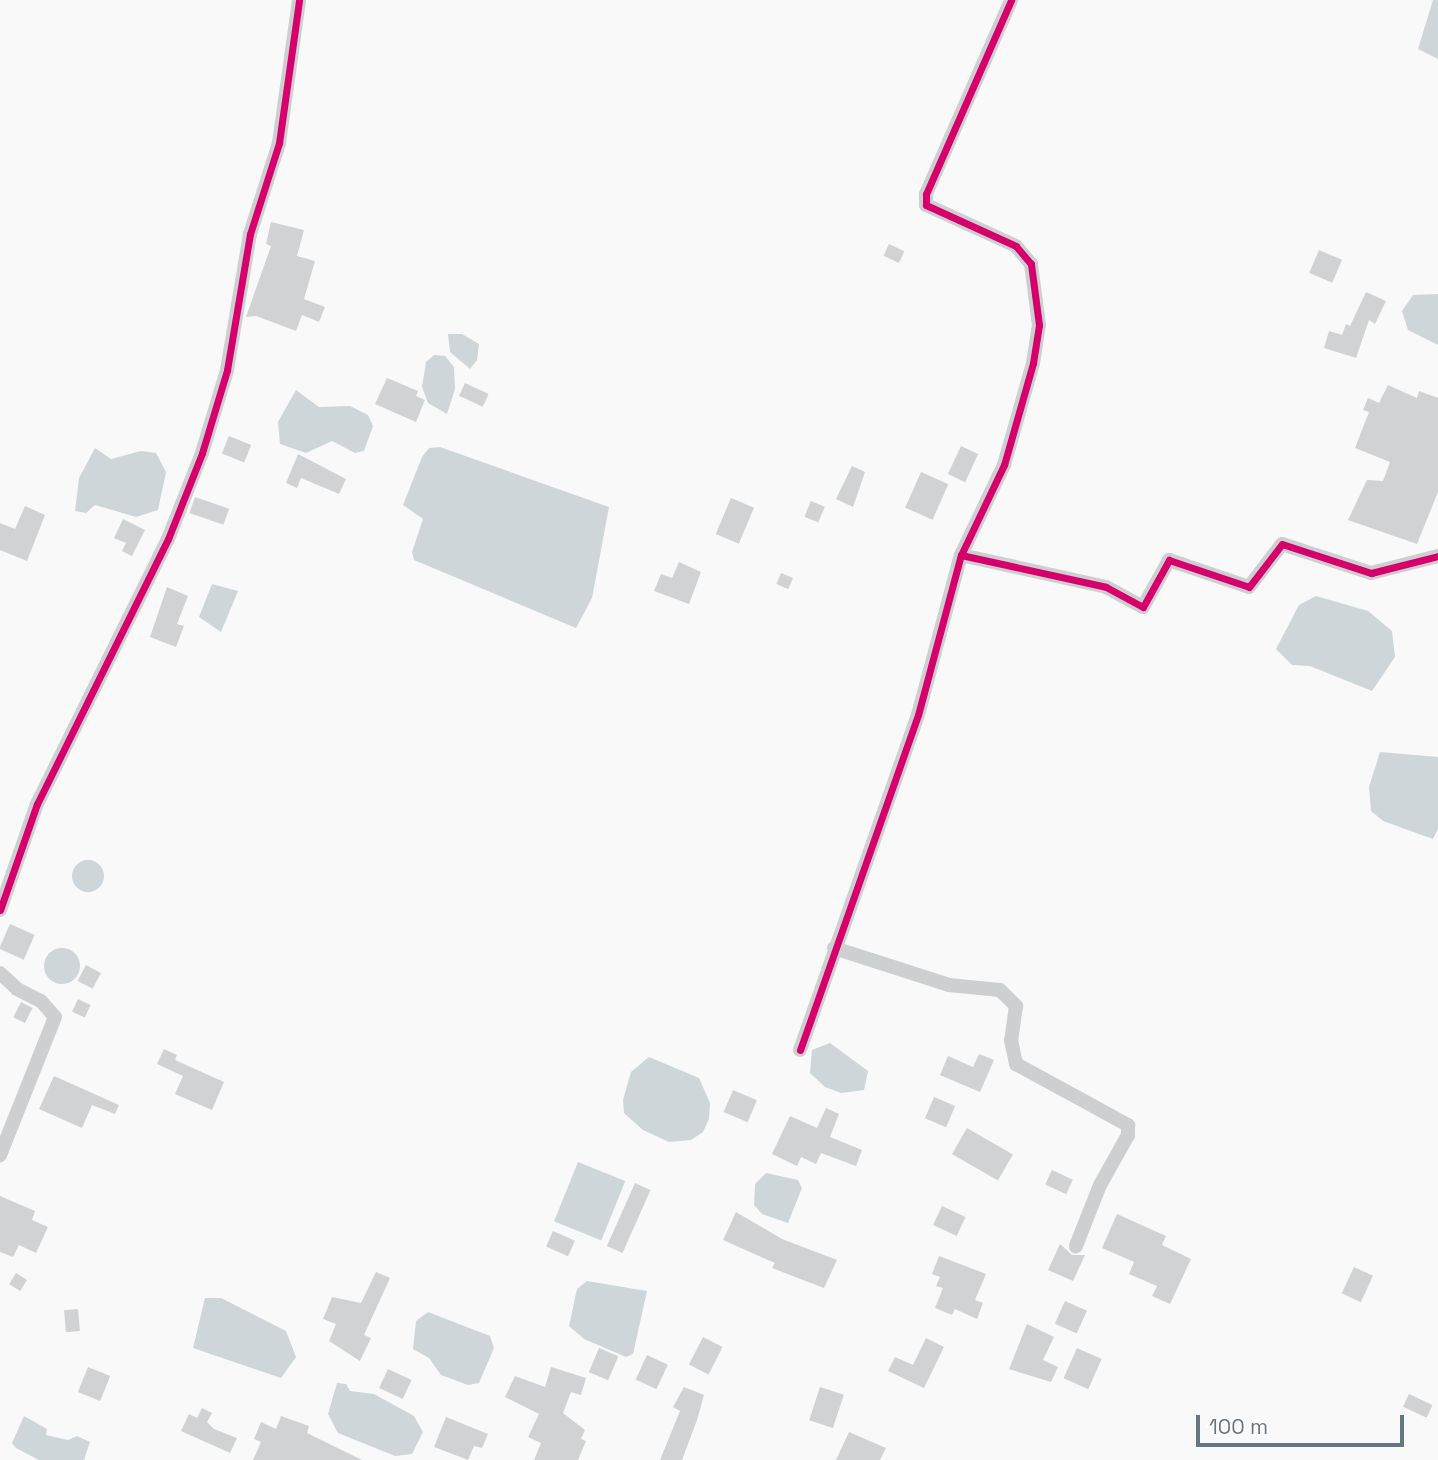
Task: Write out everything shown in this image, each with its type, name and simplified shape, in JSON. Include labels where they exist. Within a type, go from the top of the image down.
[{"type":"street","points":[[0,910],[37,804],[168,539],[202,453],[227,370],[250,234],[279,143],[299,0]]},
{"type":"street","points":[[800,1050],[834,948],[858,894],[918,715],[961,555],[1004,465],[1021,414],[1039,325],[1031,264],[1024,255],[1016,246],[931,209],[926,194],[1011,0]]},
{"type":"street","points":[[961,555],[1106,587],[1143,607],[1169,560],[1249,587],[1282,544],[1371,573],[1438,556]]},
{"type":"street","points":[[834,948],[949,985],[1000,990],[1016,1006],[1011,1040],[1016,1064],[1128,1125],[1128,1135],[1100,1185],[1076,1246]]},
{"type":"street","points":[[0,973],[17,989],[41,1001],[55,1017],[0,1155]]},
{"type":"shaded area","points":[[1433,0],[1438,0],[1438,59],[1418,49]]},
{"type":"shaded area","points":[[1438,294],[1438,345],[1408,330],[1402,311],[1413,295]]},
{"type":"shaded area","points":[[448,334],[462,334],[479,344],[477,360],[470,369],[450,352]]},
{"type":"shaded area","points":[[434,355],[445,356],[454,367],[455,389],[447,414],[428,403],[422,387],[426,362]]},
{"type":"shaded area","points":[[296,390],[319,407],[350,406],[368,415],[373,426],[364,451],[355,453],[332,441],[306,453],[280,444],[278,422]]},
{"type":"shaded area","points":[[440,447],[609,507],[592,598],[576,628],[414,560],[412,552],[423,519],[403,505],[422,457],[429,448]]},
{"type":"shaded area","points":[[95,448],[111,459],[141,451],[156,453],[166,472],[158,510],[136,517],[95,505],[86,513],[75,511],[79,478]]},
{"type":"shaded area","points":[[212,584],[238,591],[221,632],[199,617]]},
{"type":"shaded area","points":[[1316,596],[1368,611],[1392,631],[1395,657],[1372,691],[1310,666],[1292,665],[1276,649],[1299,605]]},
{"type":"shaded area","points":[[1380,752],[1438,757],[1438,829],[1433,839],[1383,821],[1371,811],[1369,787]]},
{"type":"shaded area","points":[[88,860],[99,865],[104,876],[99,887],[88,892],[77,887],[72,876],[77,865]]},
{"type":"shaded area","points":[[62,948],[75,953],[80,966],[75,979],[62,984],[49,979],[44,966],[49,953]]},
{"type":"shaded area","points":[[830,1043],[868,1071],[864,1090],[841,1093],[825,1087],[810,1073],[812,1050]]},
{"type":"shaded area","points":[[649,1057],[699,1078],[710,1103],[709,1119],[703,1132],[691,1140],[669,1142],[643,1130],[624,1113],[623,1100],[631,1072]]},
{"type":"shaded area","points":[[578,1162],[625,1181],[601,1240],[554,1221]]},
{"type":"shaded area","points":[[766,1173],[798,1180],[802,1188],[788,1223],[762,1214],[754,1205],[755,1184]]},
{"type":"shaded area","points":[[587,1281],[647,1291],[633,1354],[626,1357],[584,1339],[569,1326],[577,1289]]},
{"type":"shaded area","points":[[205,1298],[221,1298],[286,1331],[296,1357],[281,1378],[193,1348]]},
{"type":"shaded area","points":[[428,1312],[490,1336],[494,1348],[479,1383],[468,1385],[441,1375],[429,1358],[413,1349],[416,1321]]},
{"type":"shaded area","points":[[337,1383],[346,1384],[350,1391],[374,1394],[414,1416],[423,1432],[412,1454],[395,1456],[338,1433],[328,1414]]},
{"type":"shaded area","points":[[24,1416],[47,1429],[46,1435],[68,1440],[77,1436],[90,1442],[84,1460],[39,1460],[16,1448],[12,1443]]},
{"type":"building","points":[[271,222],[304,230],[297,256],[315,261],[304,299],[325,307],[319,322],[302,315],[296,331],[256,316],[246,317],[271,246],[266,244]]},
{"type":"building","points":[[889,244],[904,251],[899,263],[884,256]]},
{"type":"building","points":[[1319,250],[1342,260],[1332,283],[1309,273]]},
{"type":"building","points":[[1366,292],[1386,301],[1375,324],[1369,320],[1356,358],[1324,348],[1329,331],[1342,335],[1346,324],[1350,326]]},
{"type":"building","points":[[387,378],[418,391],[416,396],[425,400],[416,422],[375,404]]},
{"type":"building","points":[[465,383],[489,394],[483,407],[459,396]]},
{"type":"building","points":[[1388,385],[1417,398],[1419,391],[1438,398],[1438,492],[1417,544],[1348,520],[1367,480],[1383,481],[1390,462],[1355,448],[1369,412],[1363,410],[1368,398],[1379,403]]},
{"type":"building","points":[[229,436],[251,445],[244,463],[222,454]]},
{"type":"building","points":[[961,446],[978,454],[965,482],[948,474]]},
{"type":"building","points":[[298,454],[346,479],[339,494],[301,478],[297,488],[286,483]]},
{"type":"building","points":[[852,466],[865,472],[853,507],[836,499]]},
{"type":"building","points":[[921,472],[948,484],[933,520],[905,508]]},
{"type":"building","points":[[195,497],[229,509],[224,525],[189,513]]},
{"type":"building","points":[[731,498],[754,508],[739,544],[716,534]]},
{"type":"building","points":[[811,501],[825,507],[818,523],[804,517]]},
{"type":"building","points":[[25,506],[45,515],[27,561],[0,550],[0,523],[15,529]]},
{"type":"building","points":[[123,519],[145,530],[132,556],[122,551],[126,543],[114,538]]},
{"type":"building","points":[[679,562],[701,572],[689,604],[654,591],[661,574],[672,578]]},
{"type":"building","points":[[781,573],[793,578],[788,589],[776,584]]},
{"type":"building","points":[[167,587],[188,596],[177,624],[184,626],[176,647],[150,637]]},
{"type":"building","points":[[10,924],[35,935],[24,960],[0,949]]},
{"type":"building","points":[[86,965],[101,973],[93,989],[78,981]]},
{"type":"building","points":[[78,999],[91,1005],[85,1018],[72,1012]]},
{"type":"building","points":[[21,1002],[33,1008],[25,1023],[13,1017]]},
{"type":"building","points":[[164,1049],[177,1055],[175,1060],[224,1082],[212,1110],[175,1094],[183,1076],[157,1064]]},
{"type":"building","points":[[979,1054],[994,1060],[980,1092],[940,1075],[948,1056],[973,1067]]},
{"type":"building","points":[[54,1076],[119,1105],[115,1114],[92,1105],[82,1128],[39,1109]]},
{"type":"building","points":[[733,1090],[757,1100],[748,1122],[724,1112]]},
{"type":"building","points":[[934,1097],[955,1106],[946,1127],[925,1118]]},
{"type":"building","points":[[826,1108],[839,1114],[830,1137],[862,1150],[856,1166],[821,1153],[816,1164],[801,1157],[797,1166],[772,1154],[790,1116],[817,1128]]},
{"type":"building","points":[[967,1128],[1013,1154],[998,1180],[952,1154]]},
{"type":"building","points":[[1052,1170],[1073,1180],[1066,1194],[1045,1185]]},
{"type":"building","points":[[635,1183],[651,1190],[622,1253],[607,1246]]},
{"type":"building","points":[[0,1196],[35,1211],[32,1220],[48,1227],[36,1253],[19,1245],[13,1257],[0,1252]]},
{"type":"building","points":[[942,1206],[966,1217],[957,1236],[933,1225]]},
{"type":"building","points":[[736,1212],[782,1239],[837,1260],[824,1288],[772,1268],[775,1263],[723,1240]]},
{"type":"building","points":[[1117,1214],[1166,1236],[1162,1245],[1191,1259],[1170,1304],[1152,1296],[1157,1286],[1129,1274],[1134,1262],[1102,1248]]},
{"type":"building","points":[[553,1231],[575,1241],[568,1256],[546,1247]]},
{"type":"building","points":[[1060,1244],[1072,1255],[1085,1255],[1073,1281],[1048,1270]]},
{"type":"building","points":[[939,1256],[986,1274],[975,1300],[983,1303],[977,1319],[955,1309],[952,1315],[935,1308],[943,1288],[936,1286],[940,1277],[932,1274]]},
{"type":"building","points":[[1354,1267],[1373,1276],[1361,1302],[1342,1293]]},
{"type":"building","points":[[376,1272],[390,1278],[364,1335],[371,1338],[360,1361],[329,1341],[336,1324],[323,1319],[332,1297],[361,1303]]},
{"type":"building","points":[[16,1273],[27,1280],[20,1291],[9,1284]]},
{"type":"building","points":[[1065,1301],[1087,1311],[1077,1334],[1055,1324]]},
{"type":"building","points":[[78,1309],[80,1331],[66,1332],[64,1310]]},
{"type":"building","points":[[1027,1324],[1054,1337],[1043,1360],[1058,1367],[1051,1382],[1009,1369]]},
{"type":"building","points":[[703,1337],[723,1347],[709,1375],[689,1365]]},
{"type":"building","points":[[926,1338],[944,1347],[924,1388],[888,1371],[895,1357],[913,1365]]},
{"type":"building","points":[[599,1348],[618,1356],[608,1380],[589,1372]]},
{"type":"building","points":[[1077,1348],[1102,1359],[1088,1389],[1064,1378]]},
{"type":"building","points":[[647,1355],[668,1365],[656,1389],[636,1379]]},
{"type":"building","points":[[88,1367],[110,1376],[100,1401],[78,1392]]},
{"type":"building","points":[[551,1367],[586,1378],[581,1395],[571,1392],[563,1413],[585,1430],[581,1439],[586,1441],[578,1460],[534,1460],[541,1443],[528,1437],[539,1414],[505,1397],[515,1376],[545,1387]]},
{"type":"building","points":[[388,1369],[412,1380],[403,1399],[379,1388]]},
{"type":"building","points":[[684,1387],[704,1395],[697,1420],[682,1460],[660,1460],[680,1411],[673,1407]]},
{"type":"building","points":[[820,1387],[844,1395],[833,1428],[809,1420]]},
{"type":"building","points":[[1409,1394],[1433,1405],[1427,1418],[1403,1407]]},
{"type":"building","points":[[202,1408],[212,1413],[207,1422],[214,1429],[237,1438],[230,1453],[181,1431],[189,1414],[197,1418]]},
{"type":"building","points":[[281,1416],[309,1426],[307,1433],[362,1460],[253,1460],[261,1442],[254,1439],[261,1422],[276,1429]]},
{"type":"building","points":[[446,1417],[488,1434],[482,1448],[474,1446],[468,1460],[434,1447]]},
{"type":"building","points":[[849,1432],[886,1448],[880,1460],[836,1460]]},
{"type":"cycle path","points":[[0,910],[37,804],[168,539],[202,453],[227,370],[250,234],[279,143],[299,0]]},
{"type":"cycle path","points":[[800,1050],[918,715],[961,555],[1004,465],[1033,363],[1039,325],[1031,264],[1016,246],[926,205],[926,194],[1011,0]]},
{"type":"cycle path","points":[[961,555],[1106,587],[1143,607],[1169,560],[1249,587],[1282,544],[1371,573],[1438,556]]}]
